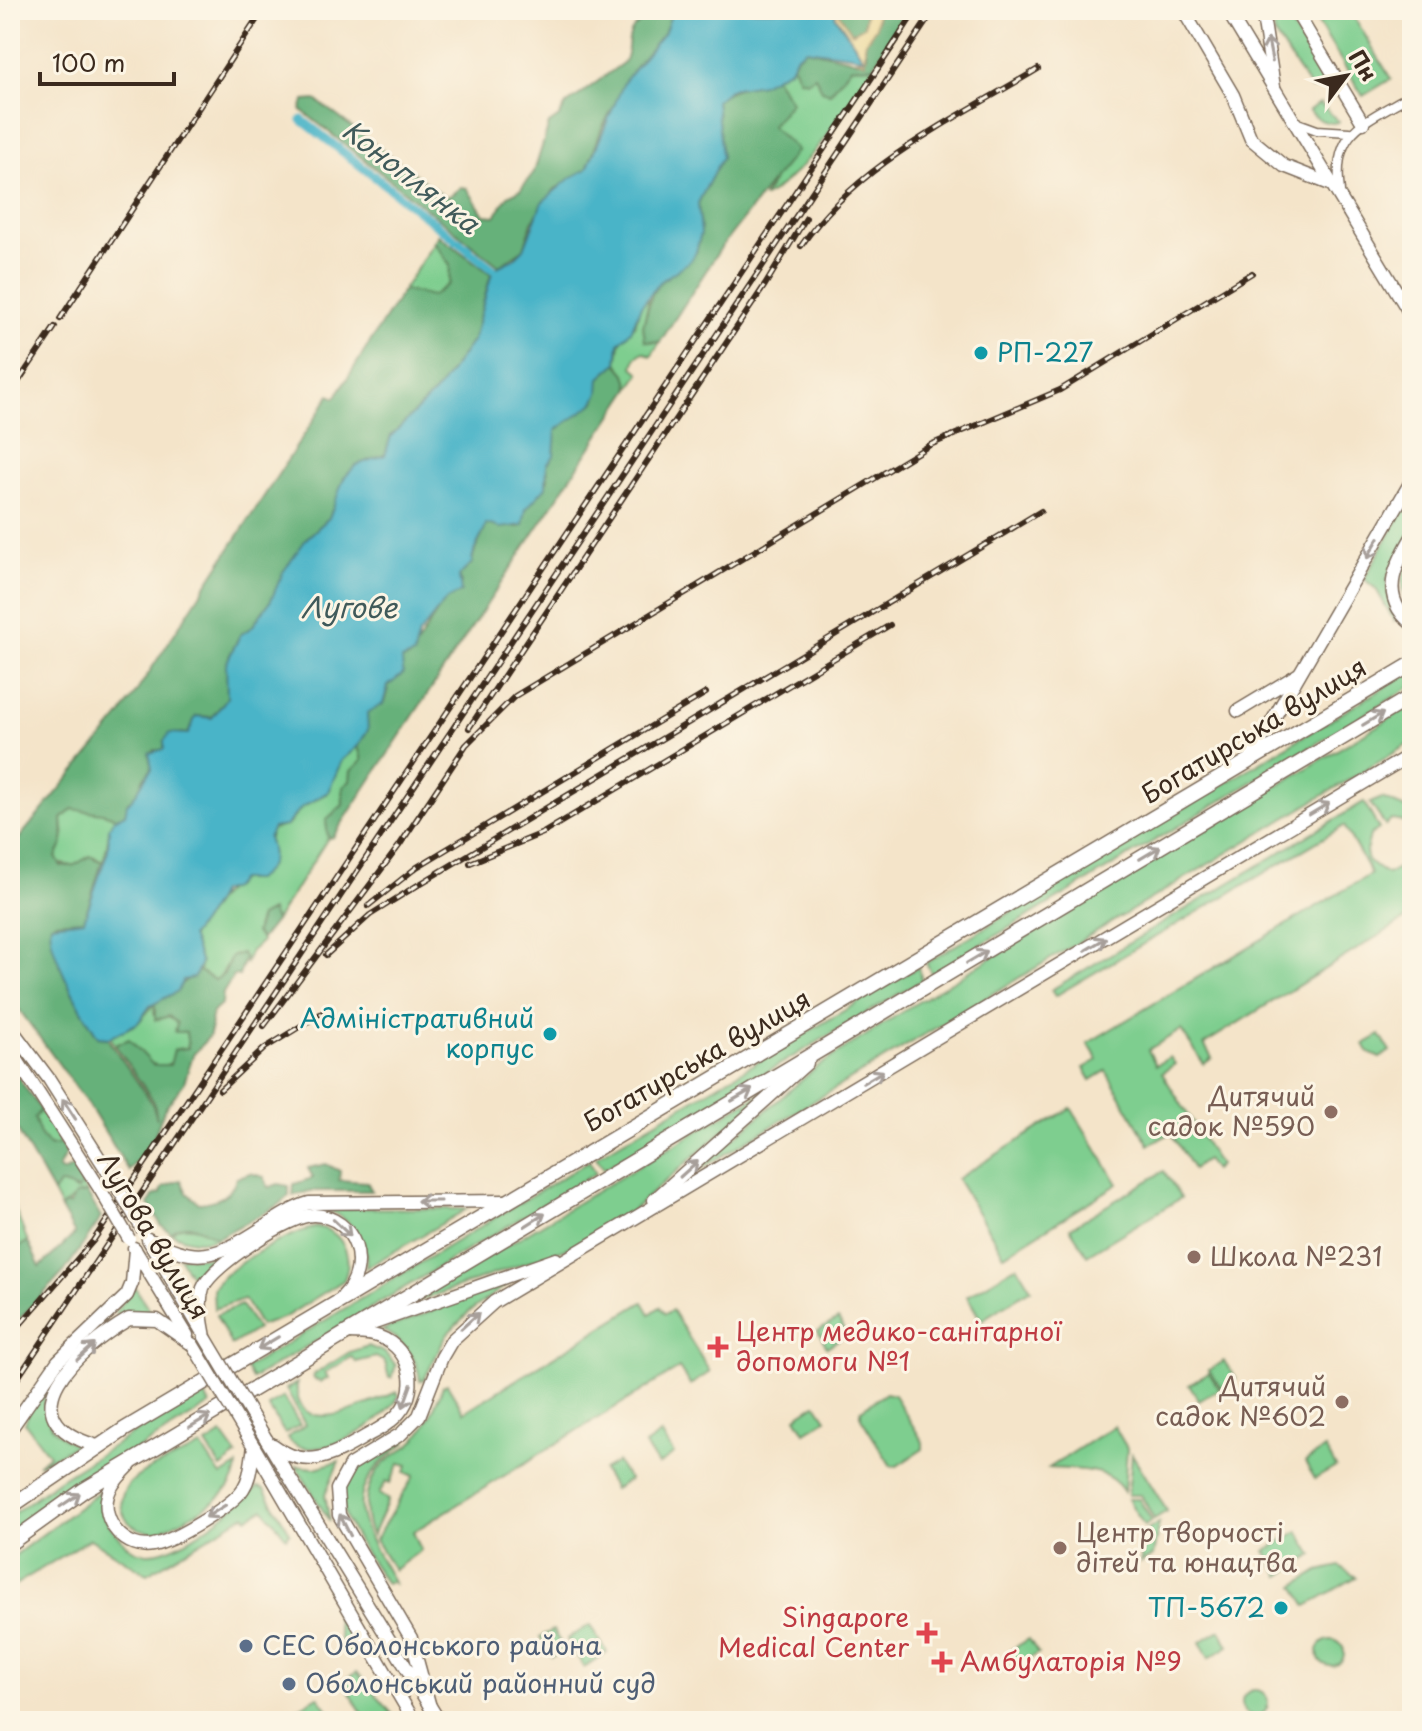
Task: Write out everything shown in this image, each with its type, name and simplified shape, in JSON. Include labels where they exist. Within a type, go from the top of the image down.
[{"type":"main road","points":[[1183,10],[1233,95],[1251,139],[1284,166],[1330,184]]},
{"type":"main road","points":[[1227,10],[1412,325]]},
{"type":"main road","points":[[1262,10],[1274,90]]},
{"type":"main road","points":[[1295,10],[1363,123]]},
{"type":"main road","points":[[1396,294],[1412,317]]},
{"type":"main road","points":[[1248,762],[1412,480]]},
{"type":"main road","points":[[1412,537],[1394,567],[1391,592],[1402,615],[1412,624]]},
{"type":"main road","name":"Богатирська вулиця","points":[[10,1507],[97,1446],[1412,664]]},
{"type":"main road","points":[[1238,711],[1302,672]]},
{"type":"main road","name":"Богатирська вулиця","points":[[10,1543],[59,1507],[133,1461],[1412,696]]},
{"type":"main road","name":"Богатирська вулиця","points":[[430,1707],[411,1638],[339,1515],[339,1481],[350,1465],[401,1434],[419,1416],[442,1357],[464,1326],[494,1302],[1412,754]]},
{"type":"main road","name":"Лугова вулиця","points":[[10,1027],[49,1079],[110,1175],[266,1439],[439,1721]]},
{"type":"main road","points":[[630,1221],[824,1048]]},
{"type":"main road","name":"Лугова вулиця","points":[[10,1049],[100,1189],[414,1721]]},
{"type":"main road","points":[[146,1235],[191,1254],[204,1254],[219,1251],[279,1215],[309,1203],[507,1201]]},
{"type":"main road","points":[[205,1337],[200,1305],[207,1280],[230,1258],[306,1215],[316,1215],[343,1225],[355,1245],[358,1272],[351,1288],[335,1304]]},
{"type":"main road","points":[[10,1430],[58,1361],[127,1295],[132,1283],[132,1244]]},
{"type":"main road","name":"Богатирська вулиця","points":[[348,1333],[582,1249]]},
{"type":"main road","points":[[97,1446],[71,1438],[59,1429],[53,1417],[53,1391],[67,1369],[113,1328],[129,1319],[157,1320],[193,1345]]},
{"type":"main road","points":[[266,1439],[299,1460],[330,1457],[400,1412],[411,1387],[408,1362],[391,1343],[375,1335],[348,1333]]},
{"type":"main road","points":[[133,1461],[111,1487],[107,1497],[107,1514],[119,1534],[132,1544],[152,1546],[176,1536],[241,1492],[248,1479],[254,1447]]},
{"type":"street","points":[[1341,202],[1339,157],[1349,132],[1412,94]]},
{"type":"street","points":[[1293,121],[1317,130],[1349,132]]},
{"type":"green space","points":[[661,10],[673,10],[665,31],[633,70],[602,128],[587,170],[555,189],[532,222],[524,249],[499,266],[301,110],[304,101],[316,100],[444,196],[448,197],[461,187],[467,188],[484,215],[495,216],[508,196],[520,190],[534,172],[549,124],[559,117],[566,105],[624,62],[633,29]]},
{"type":"green space","points":[[837,10],[866,10],[864,26],[857,32],[848,31]]},
{"type":"green space","points":[[877,10],[906,10],[874,66],[851,67],[830,93],[822,90],[815,76],[807,81],[799,79],[793,65],[797,56],[806,49],[859,61],[867,57],[865,43],[877,20]]},
{"type":"green space","points":[[1270,10],[1282,10],[1323,78],[1318,89],[1311,89],[1275,35]]},
{"type":"green space","points":[[1310,10],[1350,10],[1391,79],[1363,96]]},
{"type":"green space","points":[[793,65],[799,79],[807,81],[815,76],[830,93],[851,67],[874,66],[810,156],[780,187],[763,198],[774,180],[771,126],[791,102],[774,76]]},
{"type":"green space","points":[[774,76],[791,102],[771,126],[797,150],[722,246],[660,342],[645,341],[643,326],[652,294],[660,282],[689,261],[696,252],[701,233],[698,203],[722,157],[716,101],[728,92]]},
{"type":"green space","points":[[1320,103],[1339,122],[1327,122],[1312,114],[1309,110]]},
{"type":"green space","points":[[438,235],[491,274],[473,340],[438,389],[391,436],[385,455],[356,465],[329,518],[307,538],[271,600],[252,627],[240,635],[229,657],[227,698],[212,717],[196,716],[188,734],[181,733],[162,751],[155,750],[149,754],[152,769],[143,779],[136,798],[128,802],[125,815],[116,818],[99,812],[72,809],[62,819],[63,843],[56,857],[61,866],[73,866],[90,856],[102,862],[84,920],[54,922],[52,933],[59,964],[98,1037],[107,1038],[152,1103],[157,1119],[154,1102],[115,1045],[129,1039],[153,1065],[170,1065],[174,1050],[188,1048],[186,1032],[175,1032],[177,1023],[169,1016],[155,1020],[155,1003],[199,971],[215,980],[224,974],[231,957],[241,953],[245,958],[239,976],[234,975],[223,993],[222,1004],[212,1013],[210,1035],[193,1055],[184,1083],[164,1110],[152,1143],[129,1171],[88,1104],[10,997],[10,849],[120,717],[330,395],[335,398],[403,290],[432,296],[449,284],[450,265],[434,242]]},
{"type":"green space","points":[[434,242],[450,265],[449,284],[432,296],[403,290]]},
{"type":"green space","points":[[649,299],[643,326],[652,342],[660,342],[651,356],[643,352],[636,357],[633,367],[640,373],[630,388],[626,374],[617,363],[621,339],[635,325],[641,305]]},
{"type":"green space","points":[[617,363],[626,374],[630,388],[333,837],[328,838],[326,820],[343,805],[343,787],[350,781],[351,771],[362,760],[358,746],[366,733],[367,713],[386,700],[388,686],[402,660],[409,658],[444,602],[459,587],[459,576],[472,563],[486,524],[519,527],[526,509],[548,480],[547,464],[554,452],[556,430],[595,402],[600,378]]},
{"type":"green space","points":[[1412,495],[1412,528],[1388,577],[1387,587],[1397,617],[1394,621],[1376,589],[1364,579]]},
{"type":"green space","points":[[1412,555],[1412,609],[1405,596],[1403,582],[1405,568]]},
{"type":"green space","points":[[1412,671],[1412,686],[932,974],[926,963]]},
{"type":"green space","points":[[1412,705],[1412,742],[689,1176],[817,1067],[908,1008]]},
{"type":"green space","points":[[358,746],[362,760],[352,771],[351,780],[342,791],[343,805],[326,820],[328,838],[275,921],[274,917],[260,917],[256,928],[261,942],[250,952],[246,963],[242,953],[231,957],[220,978],[215,980],[199,971],[201,963],[191,936],[226,890],[242,879],[258,878],[271,830],[288,825],[301,808],[326,794],[342,760]]},
{"type":"green space","points":[[1382,798],[1412,811],[1412,823],[1392,820],[1385,825],[1370,803]]},
{"type":"green space","points":[[1364,802],[1379,829],[1370,835],[1366,852],[1368,862],[1387,874],[1412,860],[1412,915],[1204,1044],[1212,1058],[1204,1064],[1181,1030],[1148,1050],[1156,1065],[1170,1057],[1175,1064],[1162,1073],[1219,1165],[1214,1170],[1206,1160],[1193,1169],[1171,1133],[1149,1145],[1106,1071],[1091,1080],[1084,1068],[1098,1060],[1088,1043],[1371,874],[1344,826],[1055,996],[1051,990]]},
{"type":"green space","points":[[72,809],[97,810],[116,818],[110,828],[102,862],[93,856],[73,866],[58,863],[56,857],[64,838],[62,819]]},
{"type":"green space","points":[[271,911],[275,921],[261,939],[255,933],[260,917]]},
{"type":"green space","points":[[918,967],[922,980],[604,1169],[596,1157]]},
{"type":"green space","points":[[155,1003],[154,1014],[158,1020],[169,1016],[177,1023],[175,1030],[186,1032],[188,1048],[176,1049],[172,1062],[165,1065],[152,1064],[120,1042],[115,1045],[110,1037],[138,1023]]},
{"type":"green space","points":[[1380,1035],[1390,1051],[1380,1058],[1369,1053],[1364,1044]]},
{"type":"green space","points":[[10,1066],[41,1110],[34,1118],[41,1137],[50,1146],[61,1144],[66,1154],[58,1168],[63,1172],[73,1167],[82,1185],[78,1190],[59,1184],[53,1193],[10,1117]]},
{"type":"green space","points":[[778,1083],[629,1213],[572,1246],[405,1306]]},
{"type":"green space","points":[[1071,1108],[1118,1184],[1004,1255],[957,1179]]},
{"type":"green space","points":[[41,1110],[61,1144],[50,1146],[41,1137],[34,1118]]},
{"type":"green space","points":[[589,1161],[596,1173],[252,1379],[246,1368]]},
{"type":"green space","points":[[326,1164],[340,1171],[339,1180],[367,1182],[372,1191],[310,1191],[293,1196],[294,1184],[313,1178],[308,1168]]},
{"type":"green space","points":[[1164,1171],[1181,1198],[1087,1255],[1070,1228]]},
{"type":"green space","points":[[250,1173],[264,1177],[268,1188],[278,1184],[289,1186],[289,1195],[279,1205],[217,1238],[188,1226],[171,1233],[161,1225],[149,1204],[163,1187],[181,1180],[187,1193],[199,1203],[211,1201],[227,1193],[236,1178]]},
{"type":"green space","points":[[59,1184],[68,1185],[75,1191],[82,1185],[87,1193],[78,1194],[61,1209],[52,1191]]},
{"type":"green space","points":[[87,1193],[101,1217],[98,1223],[64,1272],[10,1329],[10,1252],[28,1242],[40,1267],[75,1234],[61,1209],[63,1205],[70,1205],[75,1195]]},
{"type":"green space","points":[[10,1197],[28,1242],[12,1250],[10,1256]]},
{"type":"green space","points":[[322,1208],[467,1209],[366,1268],[361,1238],[349,1223]]},
{"type":"green space","points":[[180,1226],[204,1228],[217,1238],[194,1241],[171,1233]]},
{"type":"green space","points":[[316,1227],[333,1233],[344,1246],[348,1262],[344,1280],[285,1317],[260,1326],[244,1299],[214,1309],[213,1289],[231,1270],[275,1243]]},
{"type":"green space","points":[[179,1257],[215,1257],[216,1259],[196,1284]]},
{"type":"green space","points":[[1017,1266],[1031,1289],[981,1320],[967,1296]]},
{"type":"green space","points":[[512,1281],[469,1312],[447,1334],[424,1380],[420,1381],[416,1364],[408,1351],[397,1339],[382,1330]]},
{"type":"green space","points":[[135,1287],[152,1314],[116,1314],[115,1312]]},
{"type":"green space","points":[[643,1302],[650,1314],[660,1307],[665,1314],[672,1310],[710,1372],[690,1385],[679,1368],[413,1532],[421,1550],[394,1570],[375,1540],[414,1476],[405,1472],[408,1465],[400,1463],[390,1483],[386,1481],[379,1494],[388,1500],[372,1536],[366,1517],[369,1486],[380,1468],[423,1430],[443,1386],[447,1384],[464,1412]]},
{"type":"green space","points":[[241,1305],[257,1329],[231,1345],[216,1315]]},
{"type":"green space","points":[[838,1319],[847,1334],[827,1347],[818,1331]]},
{"type":"green space","points":[[368,1346],[384,1352],[396,1365],[392,1378],[389,1378],[385,1362],[376,1357],[356,1362],[352,1357],[325,1373],[328,1378],[320,1382],[314,1379],[313,1375],[350,1352]]},
{"type":"green space","points":[[1224,1361],[1236,1379],[1221,1388],[1209,1370]]},
{"type":"green space","points":[[1209,1373],[1219,1389],[1199,1401],[1189,1385]]},
{"type":"green space","points":[[297,1383],[299,1402],[307,1412],[320,1416],[353,1410],[397,1392],[399,1396],[391,1407],[364,1429],[347,1439],[313,1448],[298,1446],[287,1438],[305,1425],[286,1389]]},
{"type":"green space","points":[[46,1386],[44,1405],[49,1422],[60,1435],[76,1445],[38,1465],[49,1455],[25,1423],[30,1409]]},
{"type":"green space","points":[[202,1390],[210,1405],[68,1492],[10,1535],[10,1516],[59,1480]]},
{"type":"green space","points":[[886,1393],[894,1395],[923,1442],[923,1449],[897,1466],[891,1466],[861,1418],[861,1410]]},
{"type":"green space","points":[[283,1397],[300,1425],[285,1434],[268,1406]]},
{"type":"green space","points":[[816,1404],[826,1419],[805,1432],[796,1417]]},
{"type":"green space","points":[[1114,1426],[1127,1448],[1124,1492],[1101,1474],[1049,1468]]},
{"type":"green space","points":[[222,1434],[237,1455],[221,1468],[206,1444]]},
{"type":"green space","points":[[661,1434],[674,1454],[658,1465],[645,1445]]},
{"type":"green space","points":[[405,1439],[406,1442],[384,1460],[370,1477],[362,1493],[364,1525],[395,1585],[392,1581],[386,1584],[360,1545],[351,1530],[342,1499],[344,1486],[352,1473]]},
{"type":"green space","points":[[201,1446],[221,1476],[237,1466],[228,1489],[206,1507],[156,1532],[141,1530],[129,1523],[121,1501],[125,1489],[134,1479]]},
{"type":"green space","points":[[1325,1449],[1336,1467],[1315,1479],[1305,1462]]},
{"type":"green space","points":[[1132,1454],[1167,1511],[1154,1519],[1141,1495],[1128,1495]]},
{"type":"green space","points":[[339,1461],[325,1495],[330,1522],[296,1466],[315,1468]]},
{"type":"green space","points":[[617,1462],[629,1480],[614,1489],[603,1470]]},
{"type":"green space","points":[[258,1487],[264,1489],[290,1532],[286,1537],[264,1509],[248,1518],[245,1515],[147,1574],[90,1539],[10,1588],[10,1559],[104,1488],[101,1510],[105,1519],[129,1547],[143,1553],[160,1552],[197,1535]]},
{"type":"green space","points":[[1128,1499],[1139,1499],[1152,1521],[1144,1526]]},
{"type":"green space","points":[[1159,1523],[1153,1556],[1140,1563],[1146,1531]]},
{"type":"green space","points":[[1298,1531],[1313,1555],[1280,1576],[1265,1551]]},
{"type":"green space","points":[[1339,1566],[1356,1577],[1307,1606],[1295,1586],[1319,1571]]},
{"type":"green space","points":[[334,1605],[357,1641],[354,1653],[348,1653],[341,1646]]},
{"type":"green space","points":[[590,1625],[607,1652],[584,1667],[567,1639]]},
{"type":"green space","points":[[553,1630],[564,1649],[552,1657],[540,1637]]},
{"type":"green space","points":[[1220,1630],[1229,1646],[1209,1658],[1200,1642]]},
{"type":"green space","points":[[1029,1639],[1038,1653],[1018,1665],[1009,1651]]},
{"type":"green space","points":[[1331,1640],[1340,1644],[1344,1653],[1340,1662],[1331,1666],[1322,1662],[1318,1653],[1322,1644]]},
{"type":"green space","points":[[357,1672],[398,1721],[367,1721],[347,1688],[349,1677]]},
{"type":"green space","points":[[1255,1690],[1264,1694],[1268,1703],[1264,1712],[1255,1716],[1246,1712],[1242,1703],[1246,1694]]},
{"type":"green space","points":[[318,1696],[336,1721],[285,1721],[288,1714]]},
{"type":"sand","points":[[837,10],[852,33],[864,26],[866,10],[877,10],[876,27],[865,43],[865,62],[857,59],[863,57],[835,15]]},
{"type":"water","name":"Лугове","points":[[673,10],[837,10],[835,16],[863,57],[806,49],[797,55],[790,69],[762,84],[730,89],[716,101],[722,157],[698,203],[701,233],[696,252],[690,261],[660,282],[641,306],[631,331],[619,343],[617,363],[600,378],[599,393],[593,404],[556,430],[554,456],[547,464],[546,487],[526,509],[523,525],[501,528],[486,524],[472,563],[459,576],[461,592],[446,600],[418,636],[414,655],[402,660],[403,674],[388,686],[383,704],[367,713],[368,730],[358,746],[342,760],[328,792],[301,808],[286,826],[273,828],[268,838],[271,862],[266,871],[255,880],[240,880],[232,888],[220,892],[191,936],[201,963],[194,978],[183,980],[178,991],[150,1006],[138,1023],[109,1038],[98,1037],[60,964],[54,949],[51,924],[84,920],[108,850],[109,828],[113,820],[125,814],[127,804],[152,769],[149,753],[164,749],[164,741],[170,733],[188,734],[196,716],[212,718],[227,698],[226,664],[240,635],[252,627],[271,600],[283,572],[307,538],[329,518],[344,478],[356,465],[385,455],[391,436],[438,389],[473,340],[493,269],[514,259],[524,249],[542,202],[570,178],[587,169],[624,82],[665,31]]},
{"type":"waterway","name":"Коноплянка","points":[[302,120],[493,269]]},
{"type":"railway","points":[[60,319],[263,10]]},
{"type":"railway","points":[[890,50],[916,10]]},
{"type":"railway","points":[[13,1385],[934,10]]},
{"type":"railway","points":[[10,1336],[93,1241],[897,40]]},
{"type":"railway","points":[[801,246],[850,190],[879,167],[1038,69]]},
{"type":"railway","points":[[469,728],[765,285],[806,218]]},
{"type":"railway","points":[[264,1026],[399,846],[466,745],[515,696],[930,445],[1060,390],[1252,273]]},
{"type":"railway","points":[[10,394],[55,327]]},
{"type":"railway","points":[[408,891],[1041,511]]},
{"type":"railway","points":[[470,863],[543,833],[890,625]]},
{"type":"railway","points":[[368,906],[417,867],[706,693]]},
{"type":"railway","points":[[326,955],[370,915],[418,885]]},
{"type":"railway","points":[[220,1090],[265,1048],[322,1013]]},
{"type":"place","name":"РП-227","points":[[981,353]]},
{"type":"place","name":"Адміністративний корпус","points":[[550,1034]]},
{"type":"place","name":"Дитячий садок №590","points":[[1331,1112]]},
{"type":"place","name":"Школа №231","points":[[1194,1257]]},
{"type":"place","name":"Центр медико-санітарної допомоги №1","points":[[718,1347]]},
{"type":"place","name":"Дитячий садок №602","points":[[1342,1402]]},
{"type":"place","name":"Центр творчості дітей та юнацтва","points":[[1060,1548]]},
{"type":"place","name":"ТП-5672","points":[[1281,1608]]},
{"type":"place","name":"Singapore Medical Center","points":[[927,1633]]},
{"type":"place","name":"СЕС Оболонського района","points":[[246,1646]]},
{"type":"place","name":"Амбулаторія №9","points":[[942,1662]]},
{"type":"place","name":"Оболонський районний суд","points":[[289,1684]]}]
